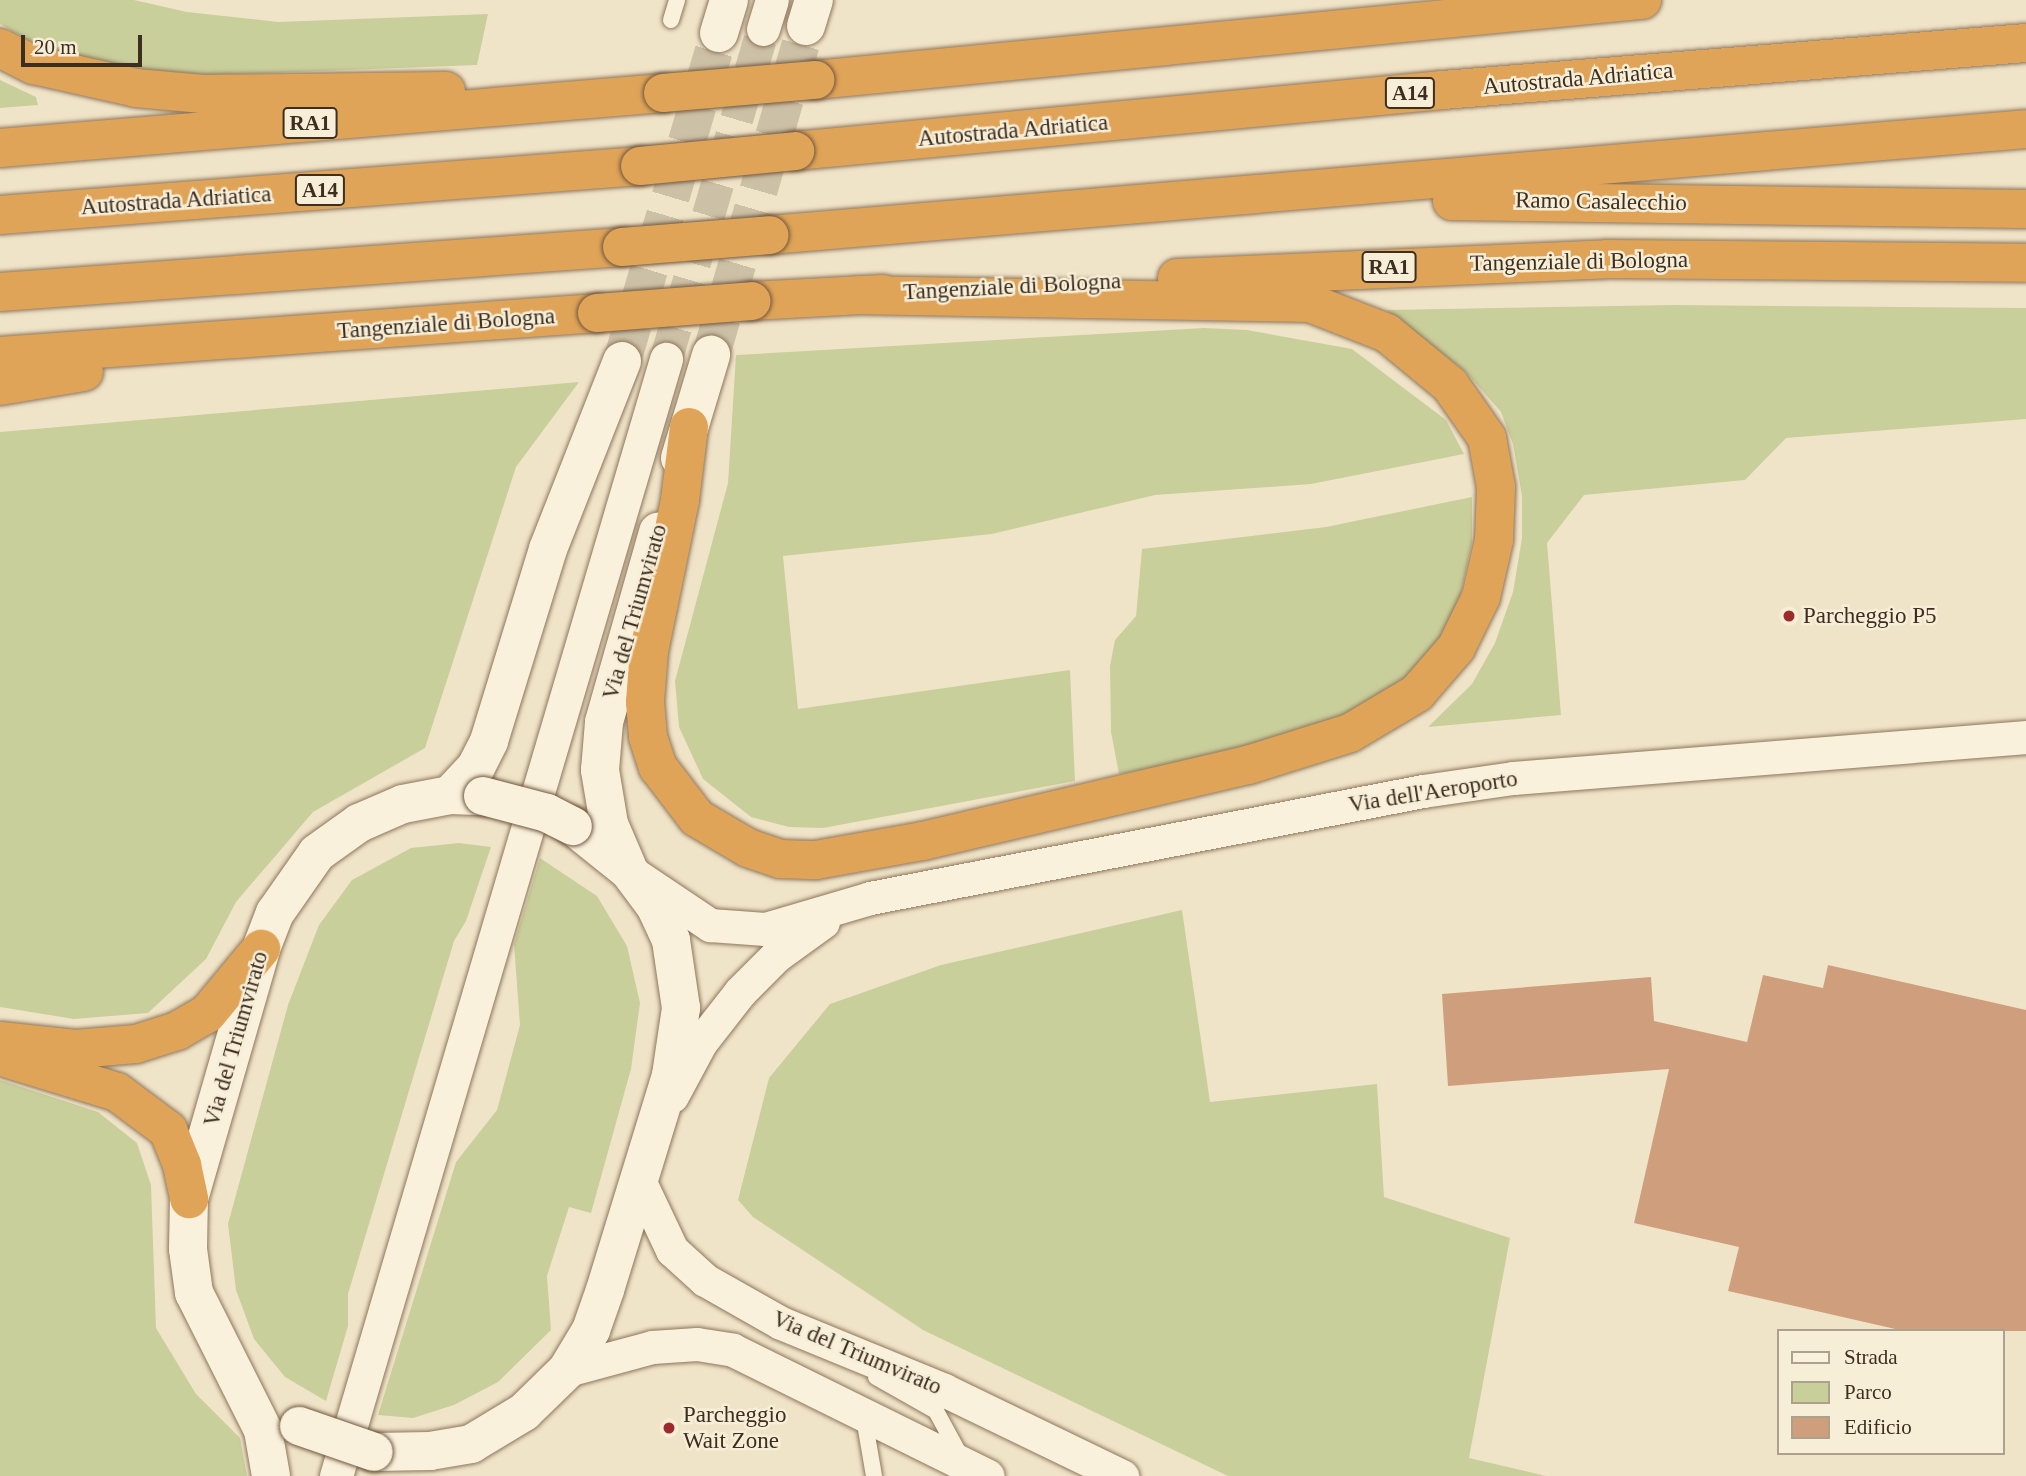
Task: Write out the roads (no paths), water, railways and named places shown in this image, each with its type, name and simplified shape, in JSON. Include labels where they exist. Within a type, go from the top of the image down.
[{"type":"highway","points":[[1007,58],[1357,0]]},
{"type":"highway","name":"RA1","points":[[0,148],[619,98],[815,80],[1007,58],[1642,0]]},
{"type":"highway","name":"Autostrada Adriatica","points":[[0,215],[640,166],[1443,90],[2026,43]]},
{"type":"highway","points":[[0,48],[34,65],[83,79],[203,94],[382,89],[619,98]]},
{"type":"highway","points":[[0,292],[622,247],[2026,128]]},
{"type":"highway","name":"Ramo Casalecchio","points":[[1177,202],[1483,200],[2026,209]]},
{"type":"highway","name":"Tangenziale di Bologna","points":[[0,356],[752,301],[1606,259],[2026,263]]},
{"type":"highway","points":[[689,427],[680,500],[649,651],[645,702],[648,737],[658,767],[697,818],[748,848],[780,859],[816,860],[949,835],[1248,765],[1337,737],[1417,694],[1456,648],[1480,597],[1493,540],[1496,487],[1487,438],[1450,386],[1387,333],[1310,303],[859,295]]},
{"type":"highway","points":[[0,386],[471,322]]},
{"type":"highway","points":[[0,1041],[76,1049],[136,1044],[177,1031],[207,1014],[261,949]]},
{"type":"highway","points":[[0,1056],[117,1092],[158,1122],[168,1130],[178,1153],[189,1199]]},
{"type":"main road","name":"Via del Triumvirato","points":[[412,1476],[422,1466],[471,1444],[524,1412],[567,1370],[591,1330],[671,1075],[681,1008],[671,940],[655,906],[629,871],[609,824],[600,770],[604,722],[711,355]]},
{"type":"main road","points":[[467,796],[476,767],[489,741],[548,549],[622,361]]},
{"type":"main road","name":"Via del Triumvirato","points":[[271,1476],[263,1430],[194,1293],[188,1249],[189,1199],[261,949],[275,913],[317,853],[359,823],[403,804],[467,796],[547,813],[573,826],[629,871]]},
{"type":"main road","name":"Via del Triumvirato","points":[[236,1374],[258,1400],[299,1426],[374,1451],[430,1451],[471,1444]]},
{"type":"street","name":"Via del Triumvirato","points":[[336,1476],[666,359]]},
{"type":"street","name":"Via dell'Aeroporto","points":[[629,871],[710,925],[726,929],[780,926],[848,905],[1055,862],[1513,778],[2026,737]]},
{"type":"street","name":"Via dell'Aeroporto","points":[[656,1125],[701,1042],[740,992],[776,956],[848,905]]},
{"type":"street","name":"Via del Triumvirato","points":[[638,1178],[672,1250],[705,1280],[781,1324],[944,1390],[1122,1476]]},
{"type":"street","name":"Via del Triumvirato","points":[[567,1370],[652,1347],[697,1344],[733,1350],[862,1413],[973,1472]]},
{"type":"lane","points":[[671,20],[677,0]]},
{"type":"lane","points":[[781,1324],[936,1411],[973,1472]]},
{"type":"lane","points":[[862,1413],[874,1476]]},
{"type":"tunnel","points":[[711,355],[806,26]]},
{"type":"tunnel","points":[[666,359],[763,29]]},
{"type":"tunnel","points":[[622,361],[719,33]]},
{"type":"place","name":"Parcheggio P5","points":[[1789,616]]},
{"type":"place","name":"Parcheggio Wait Zone","points":[[669,1428]]}]
